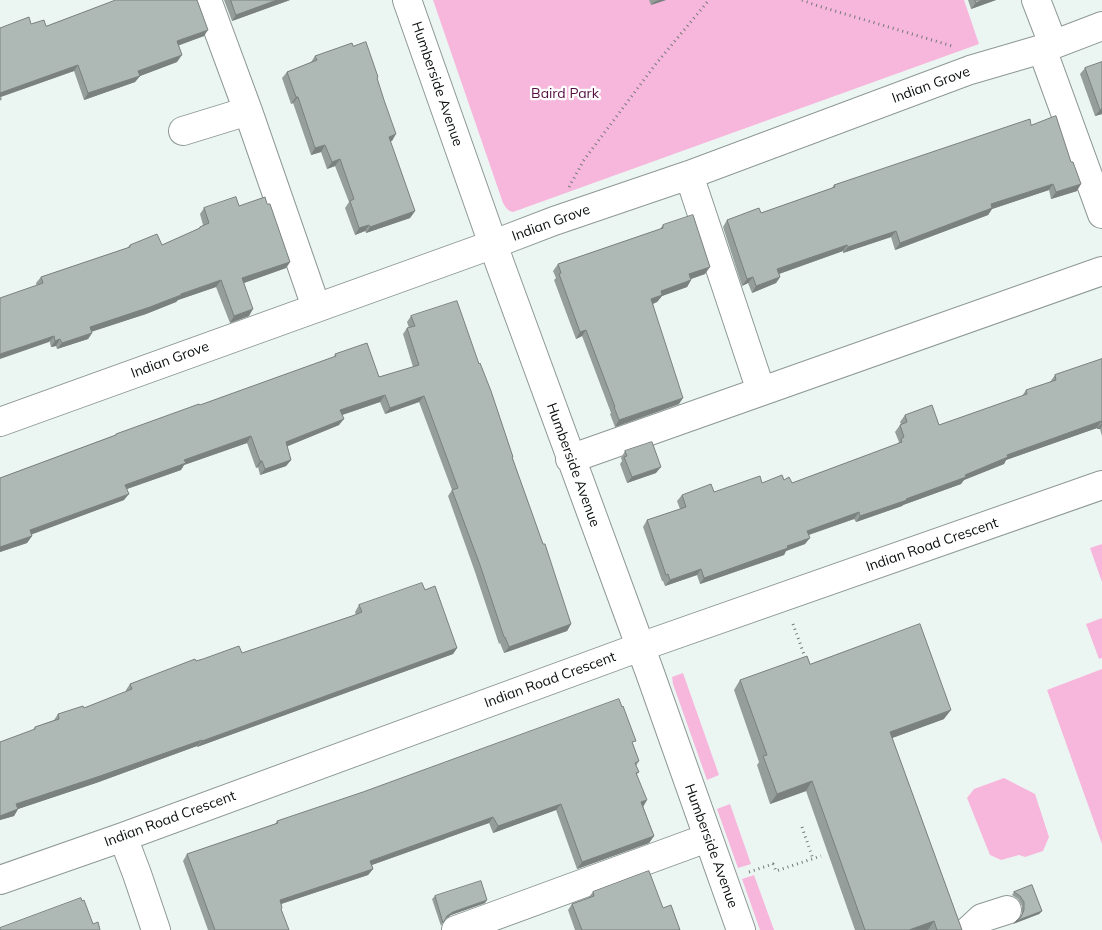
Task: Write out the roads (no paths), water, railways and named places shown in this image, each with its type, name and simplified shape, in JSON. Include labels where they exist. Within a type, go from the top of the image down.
[{"type":"street","points":[[207,0],[316,307]]},
{"type":"street","name":"Humberside Avenue","points":[[407,0],[570,459],[640,647],[741,930]]},
{"type":"street","points":[[1036,0],[1048,46],[1102,214]]},
{"type":"street","name":"Indian Grove","points":[[0,422],[494,244],[554,220],[688,175],[970,70],[1048,46],[1102,26]]},
{"type":"street","points":[[183,131],[248,111]]},
{"type":"street","points":[[688,175],[761,391]]},
{"type":"street","points":[[570,459],[1102,271]]},
{"type":"street","name":"Indian Road Crescent","points":[[0,880],[123,837],[640,647],[1102,485]]},
{"type":"street","points":[[123,837],[156,930]]},
{"type":"street","points":[[456,930],[708,838]]},
{"type":"street","points":[[969,930],[982,918],[1007,910]]},
{"type":"park label","name":"Baird Park","points":[[565,94]]}]
